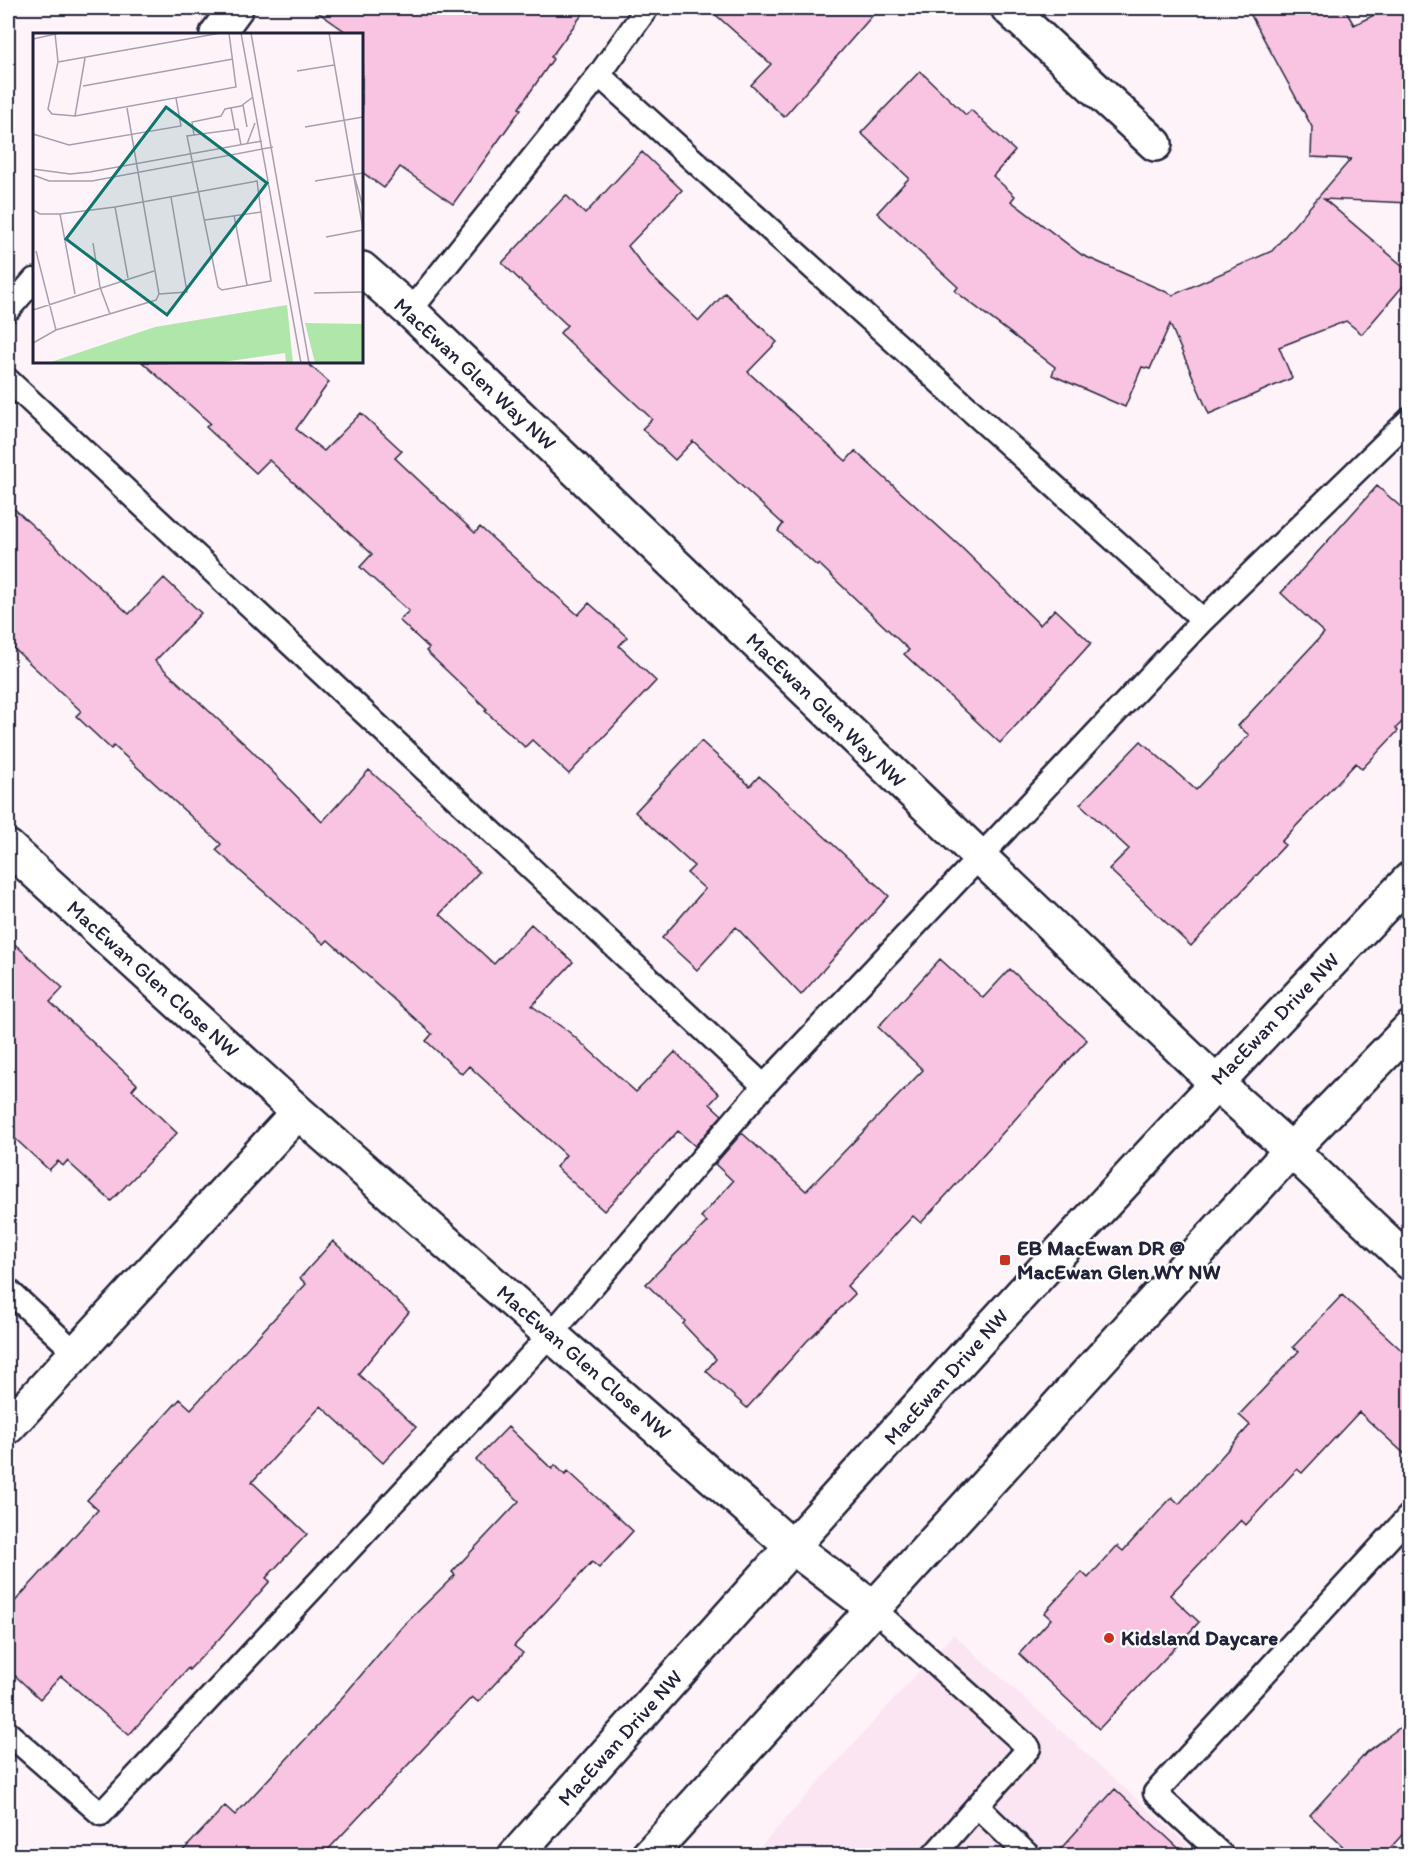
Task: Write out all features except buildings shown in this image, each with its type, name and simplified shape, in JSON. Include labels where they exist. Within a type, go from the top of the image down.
[{"type":"street","points":[[218,33],[236,8]]},
{"type":"street","points":[[1008,8],[1155,144]]},
{"type":"street","name":"MacEwan Glen Way NW","points":[[363,270],[410,311],[1215,1082],[1291,1150],[1410,1263]]},
{"type":"street","name":"MacEwan Glen Close NW","points":[[8,847],[298,1112],[552,1333],[791,1546],[874,1609]]},
{"type":"street","name":"MacEwan Drive NW","points":[[515,1856],[791,1546],[1215,1082],[1410,879]]},
{"type":"street","points":[[648,1856],[1291,1150],[1410,1028]]},
{"type":"street","points":[[8,1427],[298,1112]]},
{"type":"lane","points":[[410,311],[599,75],[647,8]]},
{"type":"lane","points":[[599,75],[1203,620]]},
{"type":"lane","points":[[8,310],[33,281]]},
{"type":"lane","points":[[8,380],[764,1086]]},
{"type":"lane","points":[[8,1733],[100,1814],[552,1333],[764,1086],[1203,620],[1410,419]]},
{"type":"lane","points":[[8,1290],[76,1353]]},
{"type":"lane","points":[[1223,1856],[1155,1793],[1410,1515]]},
{"type":"lane","points":[[874,1609],[1029,1748],[933,1856]]},
{"type":"lane","points":[[977,1806],[1029,1856]]},
{"type":"shaded area","points":[[953,1634],[1199,1855],[752,1856]]},
{"type":"place","name":"EB MacEwan DR @ MacEwan Glen WY NW","points":[[1005,1260]]},
{"type":"place","name":"Kidsland Daycare","points":[[1109,1638]]}]
